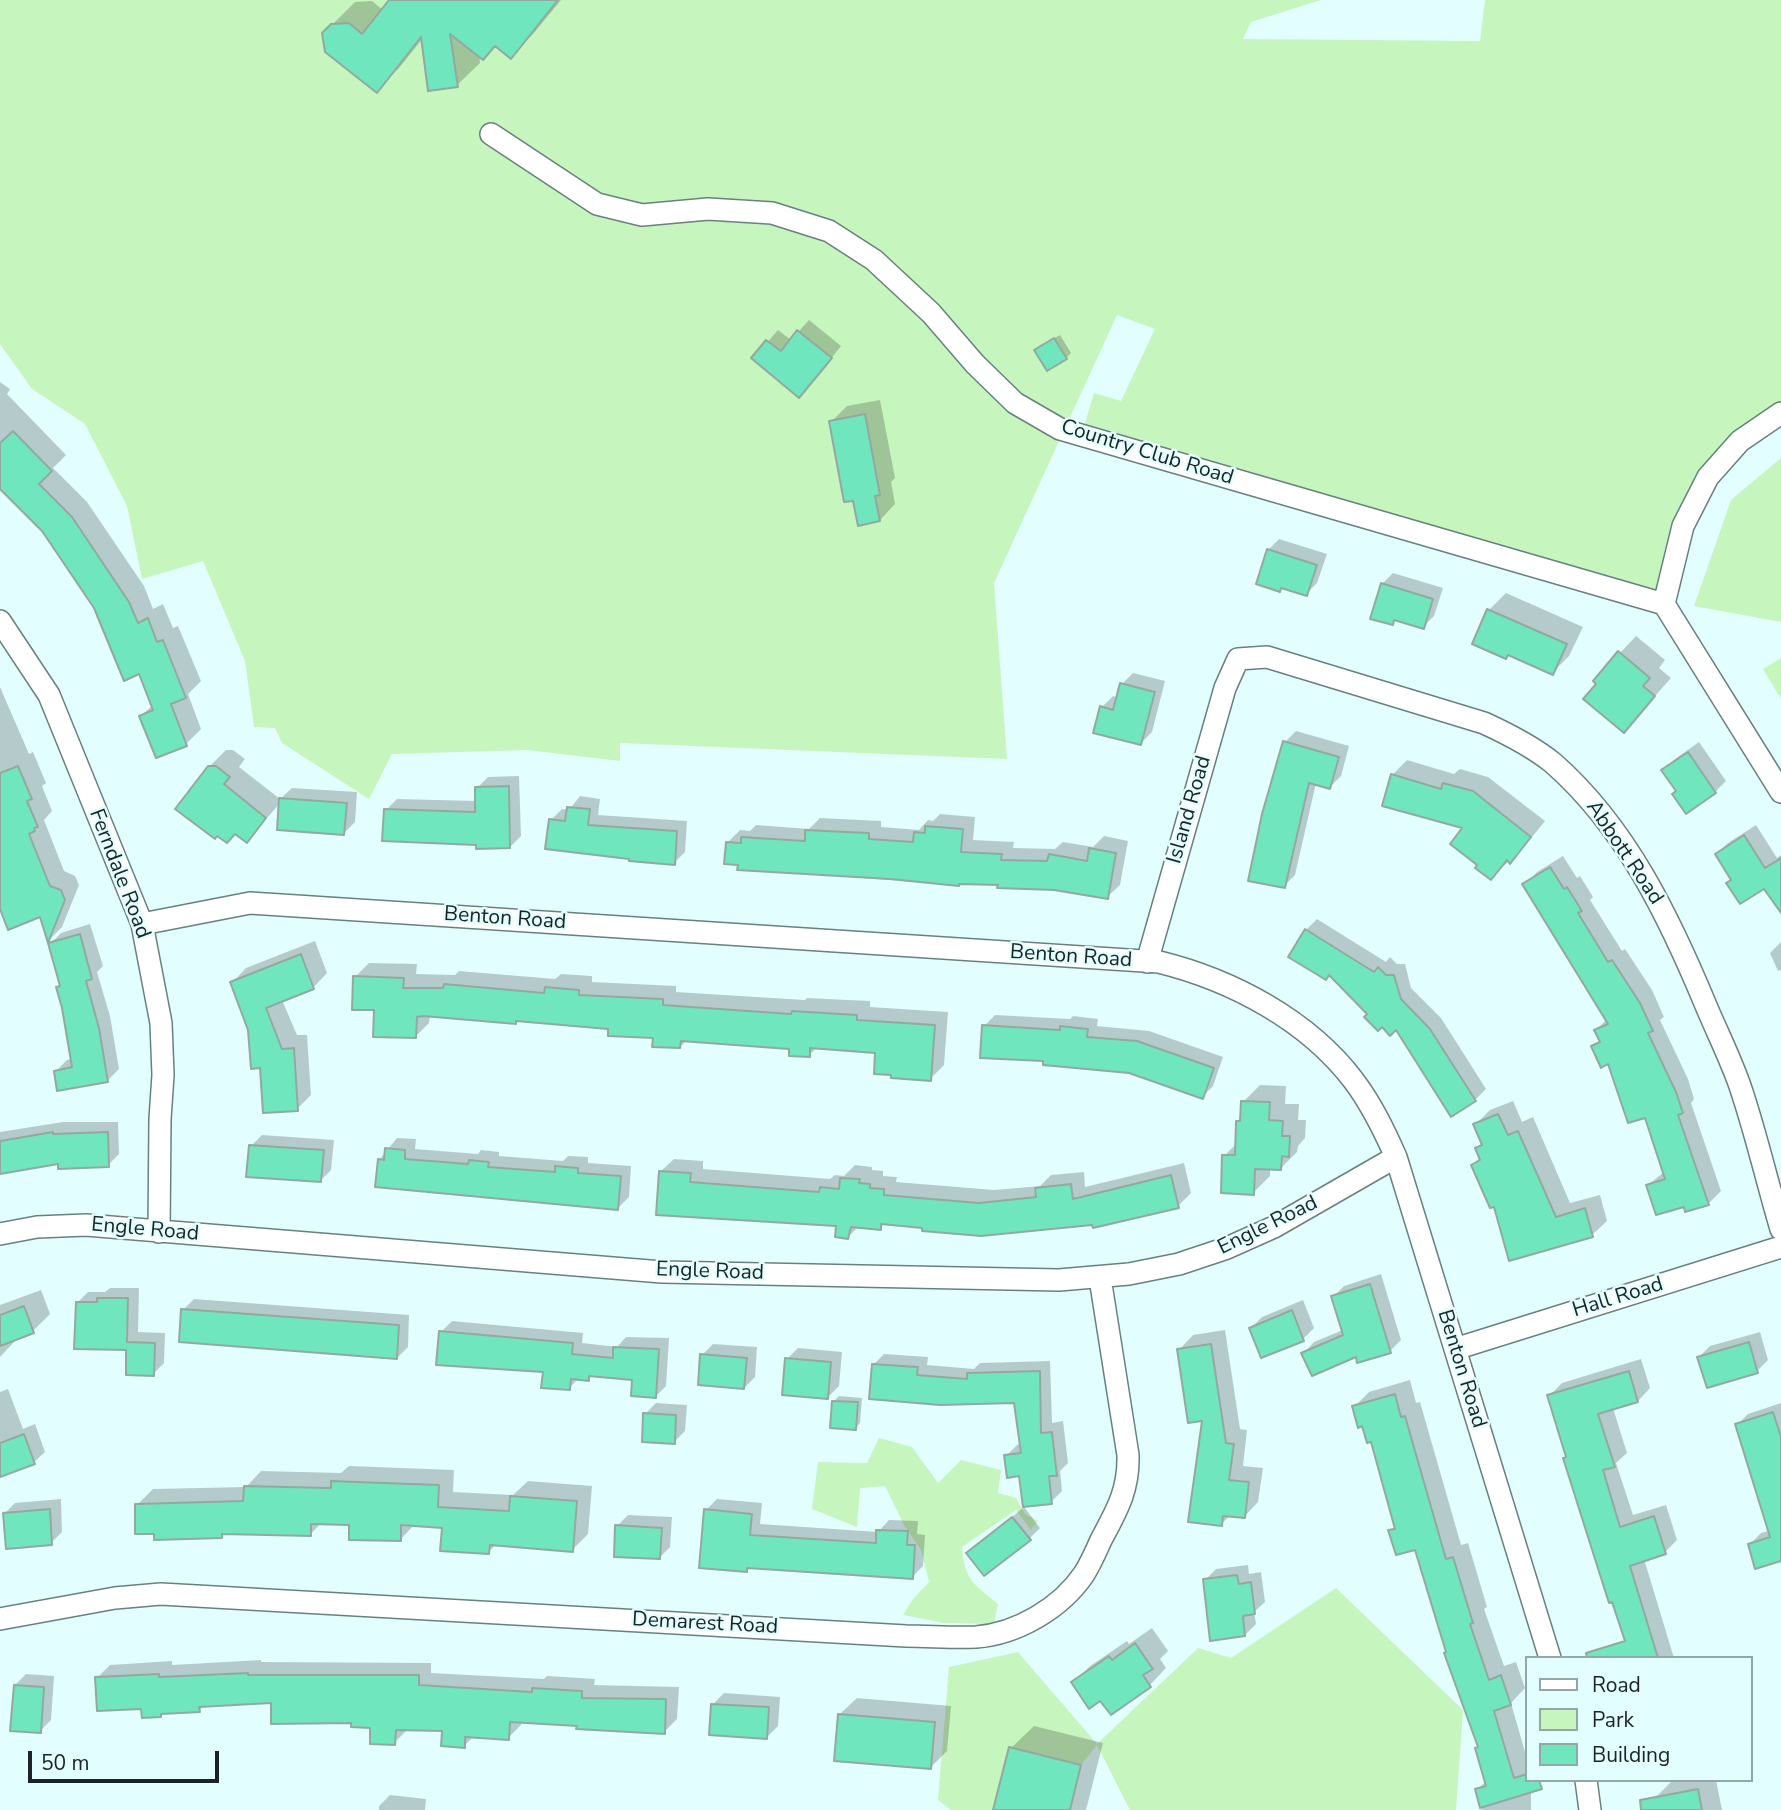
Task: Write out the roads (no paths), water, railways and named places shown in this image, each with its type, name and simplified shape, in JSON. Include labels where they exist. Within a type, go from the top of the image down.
[{"type":"street","name":"Country Club Road","points":[[491,134],[597,204],[642,215],[708,209],[772,213],[829,231],[874,260],[931,313],[975,364],[1015,403],[1060,429],[1664,604]]},
{"type":"street","points":[[1781,412],[1740,441],[1708,477],[1683,526],[1664,604],[1781,792]]},
{"type":"street","name":"Ferndale Road","points":[[0,621],[48,695],[142,924],[161,1023],[163,1075],[159,1231]]},
{"type":"street","name":"Abbott Road","points":[[1238,659],[1267,657],[1484,723],[1515,738],[1550,761],[1581,790],[1617,835],[1678,939],[1740,1085],[1781,1229]]},
{"type":"street","name":"Island Road","points":[[1147,962],[1225,688],[1238,659]]},
{"type":"street","name":"Benton Road","points":[[142,924],[250,902],[1147,962],[1188,969],[1242,993],[1288,1019],[1323,1047],[1354,1080],[1378,1118],[1396,1157],[1549,1656]]},
{"type":"street","name":"Engle Road","points":[[0,1234],[37,1227],[86,1225],[662,1272],[1059,1280],[1100,1278],[1179,1264],[1227,1248],[1274,1227],[1396,1157]]},
{"type":"street","name":"Hall Road","points":[[1455,1349],[1781,1247]]},
{"type":"street","name":"Demarest Road","points":[[0,1619],[115,1598],[162,1594],[906,1636],[978,1637],[1010,1630],[1038,1617],[1062,1599],[1083,1574],[1122,1500],[1129,1475],[1100,1278]]},
{"type":"street","points":[[1586,1782],[1590,1810]]}]
